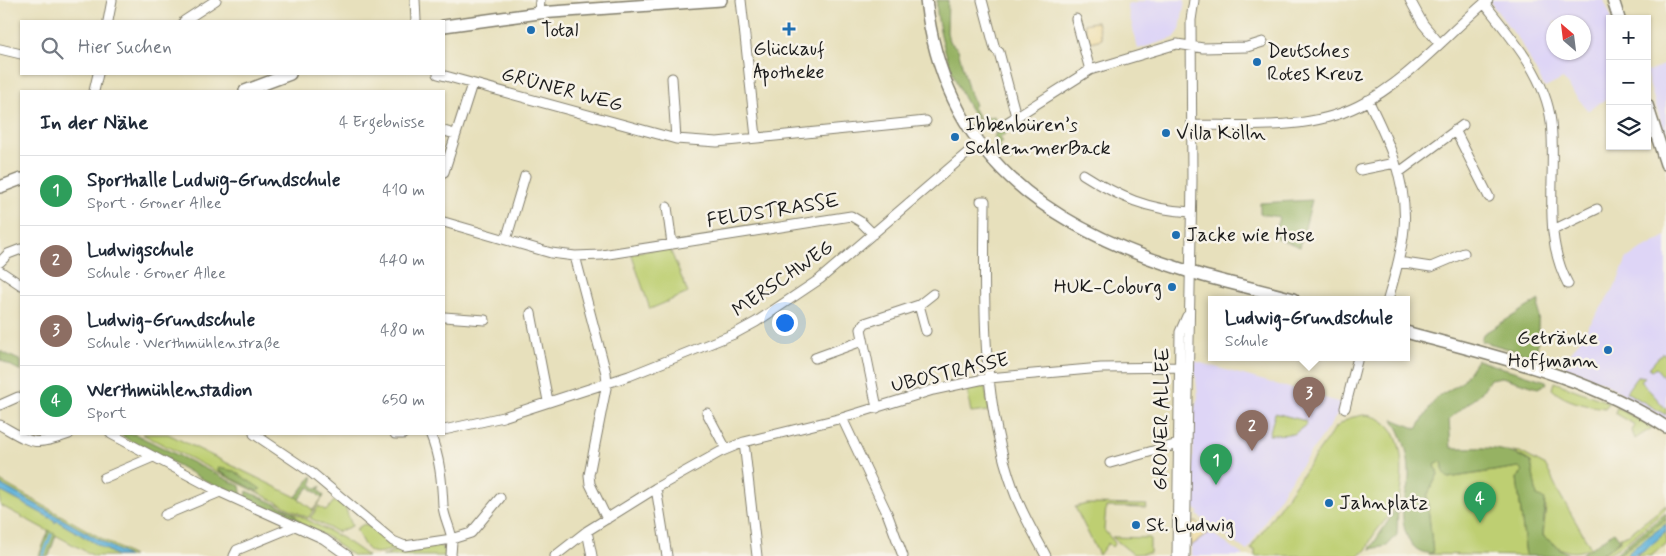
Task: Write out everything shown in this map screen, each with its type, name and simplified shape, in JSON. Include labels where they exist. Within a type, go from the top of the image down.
[{"type":"main road","points":[[445,26],[539,13],[721,0]]},
{"type":"main road","points":[[926,0],[929,27],[944,79],[956,108],[979,143],[1020,187],[1056,214],[1117,246],[1188,272],[1281,296]]},
{"type":"main road","points":[[1613,0],[1618,15]]},
{"type":"main road","points":[[249,90],[287,75]]},
{"type":"main road","points":[[1651,117],[1665,158]]},
{"type":"main road","points":[[0,187],[20,179]]},
{"type":"main road","points":[[1410,333],[1546,371],[1584,384],[1628,403],[1666,427]]},
{"type":"street","points":[[108,20],[112,0]]},
{"type":"street","points":[[186,20],[216,0]]},
{"type":"street","points":[[415,0],[416,20]]},
{"type":"street","points":[[539,13],[540,0]]},
{"type":"street","points":[[742,0],[756,137]]},
{"type":"street","points":[[982,0],[995,49],[999,52],[1016,116]]},
{"type":"street","name":"GRONER ALLEE","points":[[1185,556],[1184,368],[1188,314],[1191,212],[1191,20],[1194,0]]},
{"type":"street","points":[[1410,0],[1423,24],[1439,43]]},
{"type":"street","points":[[1192,125],[1256,126],[1304,122],[1344,112],[1368,100],[1404,75],[1486,2],[1516,44],[1543,92],[1551,120],[1553,230],[1559,263],[1568,284]]},
{"type":"street","points":[[1076,20],[1090,70]]},
{"type":"street","points":[[1000,127],[1090,70],[1177,44],[1203,48],[1248,47],[1263,42]]},
{"type":"street","points":[[0,50],[20,54]]},
{"type":"street","points":[[94,90],[98,75]]},
{"type":"street","name":"GRÜNER WEG","points":[[441,75],[676,139],[717,142],[926,121]]},
{"type":"street","points":[[672,78],[676,139]]},
{"type":"street","points":[[445,168],[454,134],[472,84]]},
{"type":"street","points":[[1368,100],[1386,138],[1398,173],[1404,227],[1398,262],[1389,296]]},
{"type":"street","points":[[1398,173],[1459,128],[1489,198]]},
{"type":"street","points":[[445,131],[454,134]]},
{"type":"street","name":"MERSCHWEG","points":[[445,430],[502,417],[607,383],[734,334],[756,322],[820,279],[979,143]]},
{"type":"street","points":[[1360,170],[1395,163]]},
{"type":"street","points":[[1083,174],[1127,199],[1162,210],[1191,212]]},
{"type":"street","points":[[506,240],[525,176]]},
{"type":"street","points":[[981,201],[985,201],[984,292],[989,378],[995,424],[1014,492],[1046,556]]},
{"type":"street","points":[[667,207],[672,244]]},
{"type":"street","points":[[1553,230],[1597,209]]},
{"type":"street","name":"FELDSTRASSE","points":[[445,222],[506,240],[575,256],[672,244],[850,216],[861,222],[873,234]]},
{"type":"street","points":[[0,262],[8,254],[20,249]]},
{"type":"street","points":[[1398,262],[1431,267],[1464,253]]},
{"type":"street","points":[[575,256],[606,373],[607,383],[589,475],[590,484],[607,518]]},
{"type":"street","points":[[0,271],[20,284]]},
{"type":"street","points":[[877,408],[861,329],[865,323],[919,305],[932,294]]},
{"type":"street","points":[[919,305],[926,331]]},
{"type":"street","points":[[531,313],[548,401]]},
{"type":"street","points":[[445,317],[485,320]]},
{"type":"street","points":[[815,358],[862,341]]},
{"type":"street","points":[[1345,408],[1357,361]]},
{"type":"street","name":"UBOSTRASSE","points":[[555,556],[587,531],[656,488],[726,449],[744,442],[842,418],[933,390],[989,378],[1101,368],[1184,368]]},
{"type":"street","points":[[0,405],[18,397]]},
{"type":"street","points":[[707,413],[726,449]]},
{"type":"street","points":[[842,418],[887,513],[903,556]]},
{"type":"street","points":[[0,425],[33,443],[46,442],[66,435]]},
{"type":"street","points":[[114,435],[220,492],[324,539],[348,556]]},
{"type":"street","points":[[255,435],[312,473],[393,541],[405,546],[452,539],[471,533],[500,498]]},
{"type":"street","points":[[430,435],[441,470],[443,505],[448,530],[452,539],[451,556]]},
{"type":"street","points":[[744,442],[758,556]]},
{"type":"street","points":[[1110,463],[1183,443]]},
{"type":"street","name":"GRONER ALLEE","points":[[1177,556],[1183,443]]},
{"type":"street","points":[[104,478],[153,457]]},
{"type":"street","points":[[656,488],[667,556]]},
{"type":"street","points":[[165,515],[220,492]]},
{"type":"street","points":[[234,556],[237,550],[295,526]]},
{"type":"street","points":[[587,531],[592,556]]},
{"type":"shaded area","points":[[1147,0],[1185,0],[1180,30],[1174,38],[1138,49],[1127,5]]},
{"type":"shaded area","points":[[1492,0],[1604,0],[1610,15],[1606,15],[1606,99],[1588,111],[1563,79],[1545,88],[1519,40],[1490,2]]},
{"type":"shaded area","points":[[1666,64],[1666,139],[1651,90],[1651,70]]},
{"type":"shaded area","points":[[1666,236],[1666,421],[1605,383],[1562,366],[1615,287],[1627,258]]},
{"type":"shaded area","points":[[1194,361],[1342,403],[1338,414],[1285,488],[1247,551],[1197,515],[1199,512],[1194,508],[1192,511],[1194,410],[1198,397]]},
{"type":"shaded area","points":[[1196,522],[1244,556],[1191,556],[1191,523]]},
{"type":"green space","points":[[937,0],[948,0],[947,32],[949,41],[958,49],[968,88],[975,105],[973,107],[980,120],[994,116],[993,126],[999,124],[995,129],[984,125],[973,113],[963,96],[940,32]]},
{"type":"green space","points":[[1005,129],[1007,132],[1000,138],[1003,142],[999,146],[1007,155],[1011,153],[1014,156],[1010,163],[994,144],[995,134]]},
{"type":"green space","points":[[1312,200],[1300,247],[1274,237],[1279,217],[1260,214],[1260,203]]},
{"type":"green space","points":[[669,247],[688,293],[650,309],[631,253]]},
{"type":"green space","points":[[1539,300],[1537,357],[1481,341],[1483,334]]},
{"type":"green space","points":[[0,351],[20,361],[20,370],[0,360]]},
{"type":"green space","points":[[1666,353],[1666,380],[1656,368],[1651,371],[1649,368],[1661,354]]},
{"type":"green space","points":[[1477,360],[1546,381],[1547,383],[1538,388],[1502,377],[1490,379],[1481,393],[1449,419],[1451,448],[1501,450],[1531,462],[1537,496],[1545,499],[1543,536],[1570,556],[1526,556],[1517,478],[1523,472],[1519,467],[1448,478],[1444,474],[1442,461],[1435,465],[1438,474],[1427,496],[1433,553],[1424,553],[1417,550],[1408,538],[1403,522],[1403,514],[1409,466],[1407,452],[1393,419],[1417,429],[1436,398],[1462,382]]},
{"type":"green space","points":[[1640,376],[1645,377],[1641,381],[1666,409],[1666,415],[1626,392],[1636,378]]},
{"type":"green space","points":[[1554,382],[1609,403],[1605,408],[1584,405],[1570,400],[1552,389]]},
{"type":"green space","points":[[985,387],[989,411],[971,413],[967,389]]},
{"type":"green space","points":[[1617,407],[1652,428],[1635,439],[1632,431],[1635,425],[1615,413]]},
{"type":"green space","points":[[1275,413],[1306,421],[1306,425],[1294,434],[1269,435]]},
{"type":"green space","points":[[1363,415],[1377,418],[1387,424],[1394,434],[1399,446],[1402,473],[1397,503],[1376,531],[1366,550],[1357,556],[1255,556],[1255,550],[1251,549],[1252,546],[1335,428],[1349,418]]},
{"type":"green space","points":[[121,435],[137,435],[240,486],[242,497],[236,498],[163,457],[158,458]]},
{"type":"green space","points":[[144,435],[170,435],[296,497],[313,510],[324,496],[308,518]]},
{"type":"green space","points":[[1512,451],[1520,452],[1546,466],[1559,493],[1591,548],[1577,552],[1566,551],[1543,536],[1546,507],[1537,497],[1531,462]]},
{"type":"green space","points":[[1442,460],[1444,474],[1448,478],[1519,467],[1523,472],[1517,478],[1526,556],[1428,554],[1433,553],[1427,496],[1438,474],[1435,465]]},
{"type":"green space","points":[[218,468],[234,471],[261,489],[257,491],[218,471]]},
{"type":"green space","points":[[312,476],[313,481],[311,484],[317,489],[321,486],[319,490],[324,496],[322,498],[309,487],[299,499],[296,497]]},
{"type":"green space","points":[[0,481],[133,556],[94,556],[0,505]]},
{"type":"green space","points":[[247,491],[291,511],[302,524],[298,525],[246,499]]},
{"type":"green space","points":[[334,501],[345,507],[352,526],[337,532],[310,518],[319,506],[326,511]]},
{"type":"green space","points":[[1087,504],[1147,505],[1146,508],[1106,507],[1104,530],[1115,543],[1112,547],[1108,543],[1099,555],[1075,507]]},
{"type":"green space","points":[[1666,505],[1666,509],[1633,537],[1614,550],[1599,556],[1620,541],[1620,537],[1629,534]]},
{"type":"green space","points":[[1398,506],[1397,535],[1387,546],[1370,549]]},
{"type":"green space","points":[[291,511],[342,538],[368,556],[354,556],[336,544],[335,541],[302,524]]},
{"type":"green space","points":[[1666,513],[1666,519],[1617,556],[1612,556]]},
{"type":"green space","points":[[1666,519],[1666,524],[1626,556],[1617,556]]},
{"type":"green space","points":[[364,524],[400,548],[376,553],[371,552],[367,549],[356,529]]},
{"type":"green space","points":[[49,530],[56,535],[49,556],[39,556]]},
{"type":"green space","points":[[1614,532],[1620,540],[1610,548],[1597,555],[1579,556]]},
{"type":"green space","points":[[1666,532],[1666,544],[1651,556],[1636,556]]},
{"type":"green space","points":[[1112,537],[1150,538],[1150,553],[1133,554]]},
{"type":"green space","points":[[437,544],[445,550],[447,556],[382,556],[397,550]]},
{"type":"sand","points":[[1097,22],[1102,39],[1090,42],[1084,24]]},
{"type":"sand","points":[[1196,522],[1209,533],[1191,546],[1191,523]]},
{"type":"water","points":[[0,484],[128,556],[117,556],[57,521],[55,523],[54,520],[0,491]]},
{"type":"water","points":[[1666,524],[1666,532],[1652,544],[1637,554],[1626,556],[1635,546]]},
{"type":"waterway","points":[[43,556],[51,535]]},
{"type":"place","name":"Glückauf Apotheke","points":[[789,29]]},
{"type":"place","name":"Total","points":[[531,30]]},
{"type":"place","name":"Deutsches Rotes Kreuz","points":[[1257,62]]},
{"type":"place","name":"Villa Kölln","points":[[1166,133]]},
{"type":"place","name":"Ibbenbüren’s SchlemmerBack","points":[[955,137]]},
{"type":"place","name":"Jacke wie Hose","points":[[1176,235]]},
{"type":"place","name":"HUK-Coburg","points":[[1172,287]]},
{"type":"place","name":"Getränke Hoffmann","points":[[1608,350]]},
{"type":"place","name":"Ludwig-Grundschule","points":[[1309,418]]},
{"type":"place","name":"Ludwigschule","points":[[1252,451]]},
{"type":"place","name":"Sporthalle Ludwig-Grundschule","points":[[1216,485]]},
{"type":"place","name":"Jahnplatz","points":[[1329,503]]},
{"type":"place","name":"Werthmühlenstadion","points":[[1480,523]]},
{"type":"place","name":"St. Ludwig","points":[[1136,525]]}]
